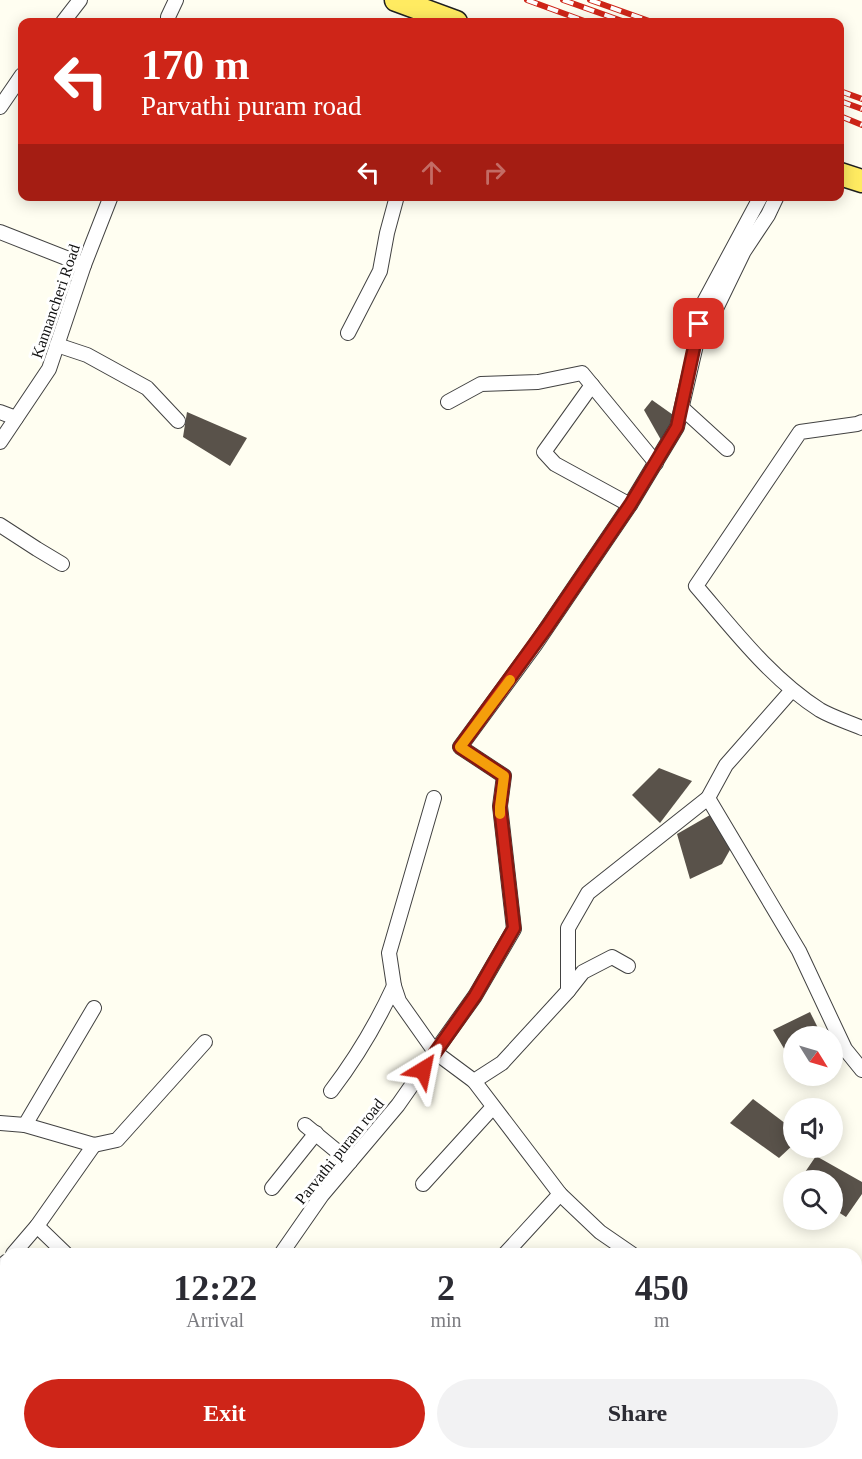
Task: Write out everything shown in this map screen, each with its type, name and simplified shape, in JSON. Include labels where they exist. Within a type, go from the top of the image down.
[{"type":"main road","points":[[396,0],[445,18]]},
{"type":"main road","points":[[844,175],[862,181]]},
{"type":"street","points":[[66,18],[80,0]]},
{"type":"street","points":[[168,18],[176,0]]},
{"type":"street","points":[[0,105],[18,80]]},
{"type":"street","name":"Kannancheri Road","points":[[0,442],[49,369],[84,265],[109,201]]},
{"type":"street","points":[[348,333],[380,271],[387,233],[397,201]]},
{"type":"street","name":"Parvathi puram road","points":[[285,1248],[322,1195],[398,1105],[475,996],[514,928],[500,807],[504,776],[460,747],[535,645],[630,505],[677,427],[703,304],[758,201]]},
{"type":"street","points":[[711,319],[744,251],[775,201]]},
{"type":"street","points":[[0,232],[84,265]]},
{"type":"street","points":[[57,345],[87,355],[147,388],[178,421]]},
{"type":"street","points":[[448,402],[481,384],[538,382],[582,373],[656,463]]},
{"type":"street","points":[[592,385],[544,453],[555,464],[630,505]]},
{"type":"street","points":[[682,408],[728,449]]},
{"type":"street","points":[[0,412],[16,418]]},
{"type":"street","points":[[862,422],[800,432],[696,586],[766,666],[792,690],[822,711],[862,728]]},
{"type":"street","points":[[0,525],[62,564]]},
{"type":"street","points":[[568,991],[568,928],[588,892],[708,798],[726,765],[792,690]]},
{"type":"street","points":[[434,798],[389,953],[394,986],[399,1001],[435,1053],[474,1082],[560,1194],[600,1232],[623,1248]]},
{"type":"street","points":[[708,798],[799,951],[845,1049],[862,1070]]},
{"type":"street","points":[[474,1082],[502,1064],[583,972],[612,957],[628,966]]},
{"type":"street","points":[[331,1091],[353,1062],[394,986]]},
{"type":"street","points":[[25,1125],[94,1008]]},
{"type":"street","points":[[0,1122],[25,1125],[94,1145],[117,1140],[205,1042]]},
{"type":"street","points":[[423,1184],[494,1107]]},
{"type":"street","points":[[272,1188],[310,1129],[350,1162]]},
{"type":"street","points":[[18,1248],[37,1226],[94,1145]]},
{"type":"street","points":[[510,1248],[560,1194]]},
{"type":"street","points":[[37,1226],[60,1248]]},
{"type":"building","points":[[652,400],[676,417],[661,440],[644,410]]},
{"type":"building","points":[[187,412],[247,438],[230,466],[183,437]]},
{"type":"building","points":[[659,768],[692,781],[660,823],[632,795]]},
{"type":"building","points":[[710,815],[731,848],[722,864],[690,879],[677,834]]},
{"type":"building","points":[[810,1012],[817,1026],[783,1026],[783,1047],[773,1030]]},
{"type":"building","points":[[753,1099],[783,1122],[783,1154],[779,1158],[730,1123]]},
{"type":"building","points":[[815,1158],[820,1158],[841,1170],[806,1170]]},
{"type":"building","points":[[843,1171],[862,1182],[862,1194],[846,1217],[843,1215]]},
{"type":"railway","points":[[527,0],[576,18]]},
{"type":"railway","points":[[563,0],[614,18]]},
{"type":"railway","points":[[590,0],[641,18]]},
{"type":"railway","points":[[844,92],[862,99]]},
{"type":"railway","points":[[844,102],[862,109]]},
{"type":"railway","points":[[844,118],[862,125]]},
{"type":"slow traffic","points":[[500,814],[504,776],[460,747],[510,680]]},
{"type":"route","points":[[423,1070],[475,996],[514,928],[500,807],[504,776],[460,747],[535,645],[630,505],[677,427],[699,324]]}]
